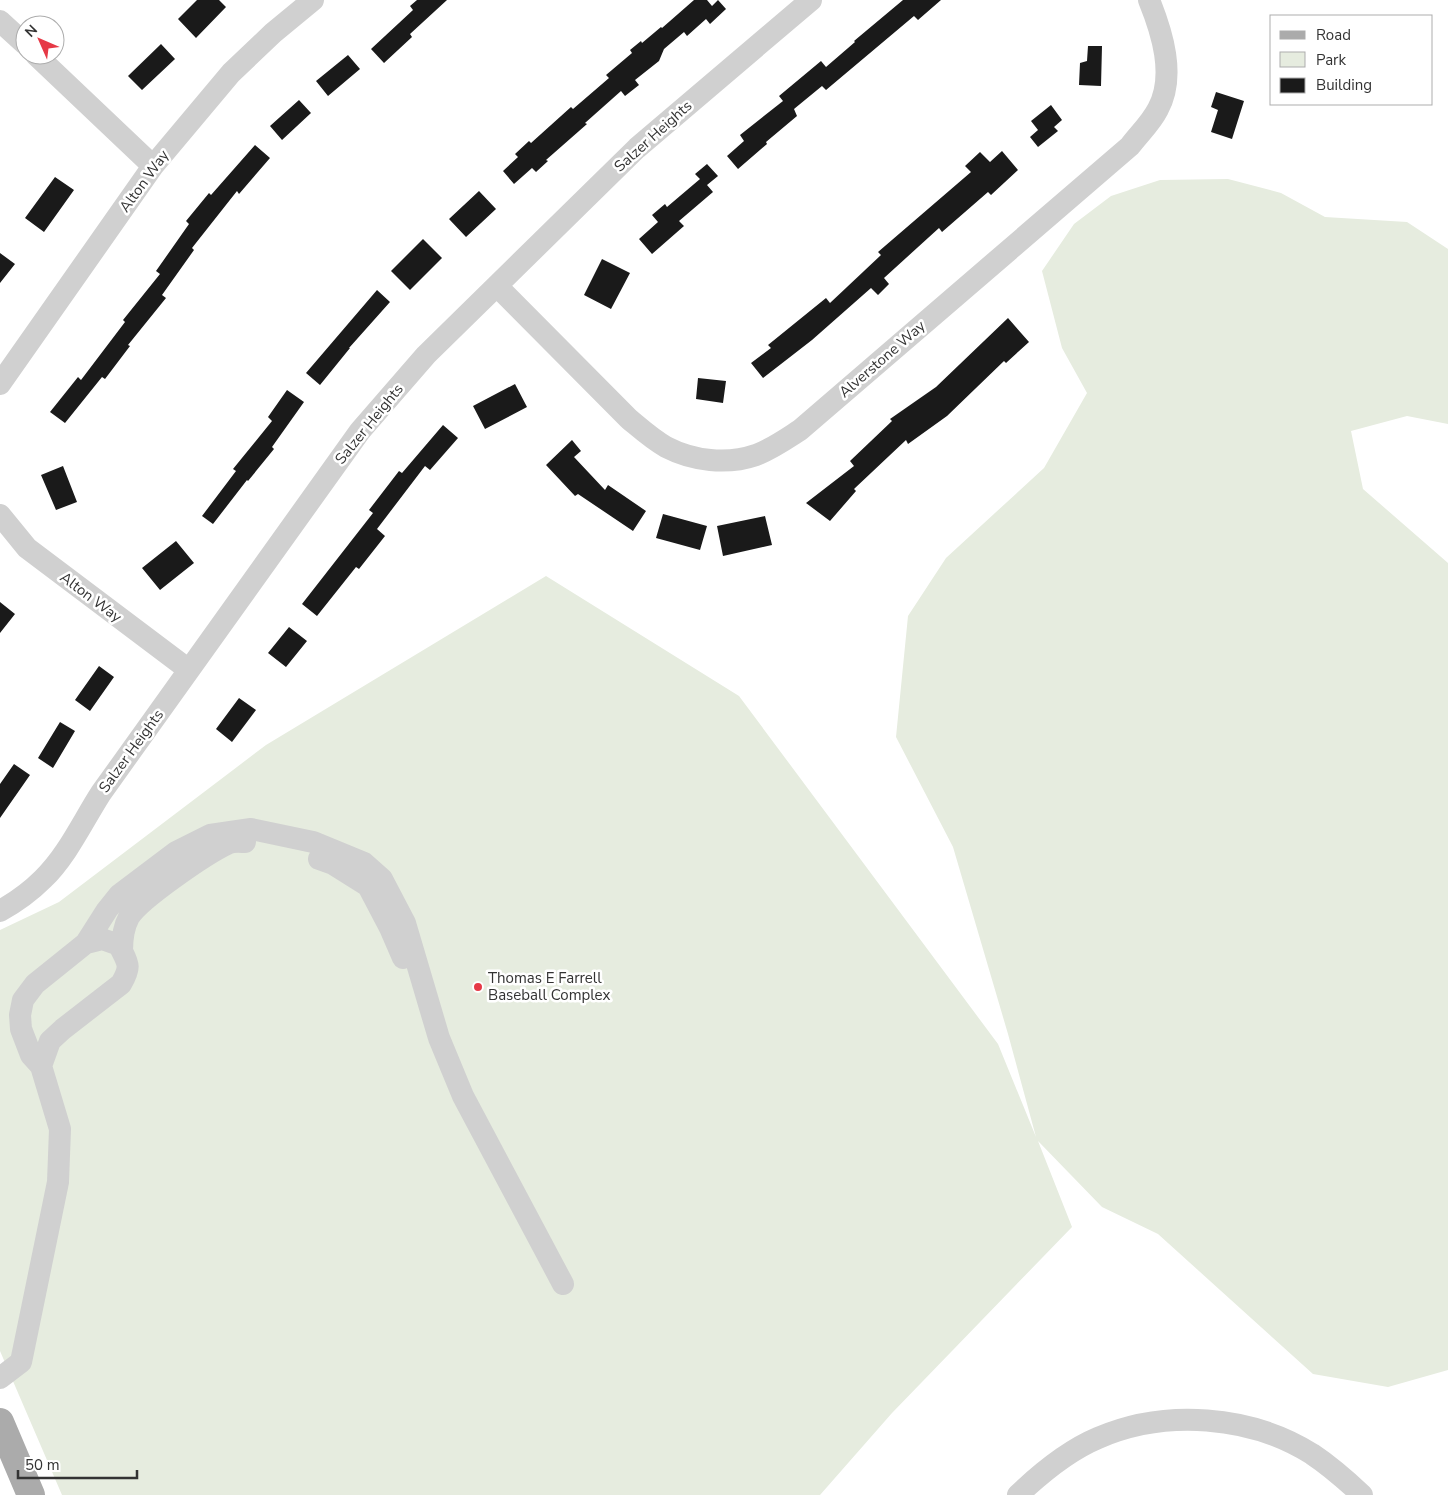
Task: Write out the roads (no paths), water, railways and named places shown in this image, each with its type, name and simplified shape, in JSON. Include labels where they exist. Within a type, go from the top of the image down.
[{"type":"main road","points":[[0,1422],[31,1495]]},
{"type":"street","name":"Alton Way","points":[[0,384],[153,166],[231,73],[273,33],[313,0]]},
{"type":"street","name":"Salzer Heights","points":[[0,911],[23,897],[44,878],[62,856],[101,793],[360,431],[426,355],[637,148],[812,0]]},
{"type":"street","name":"Alverstone Way","points":[[497,286],[629,419],[666,447],[692,457],[720,461],[757,455],[800,430],[1130,146],[1158,108],[1165,87],[1165,56],[1156,19],[1149,0]]},
{"type":"street","points":[[0,20],[15,34]]},
{"type":"street","points":[[47,65],[153,166]]},
{"type":"street","name":"Alton Way","points":[[0,515],[26,548],[189,670]]},
{"type":"street","points":[[86,944],[119,894],[176,852],[210,835],[251,829],[313,842],[364,863],[382,879],[405,923],[438,1038]]},
{"type":"street","points":[[122,950],[123,931],[130,916],[149,897],[192,865],[228,843],[269,841],[333,864],[368,886],[390,928],[463,1096],[563,1284]]},
{"type":"street","points":[[0,1378],[21,1362],[58,1182],[60,1129],[41,1066],[31,1055],[21,1029],[20,1015],[23,1000],[35,984],[86,944],[102,938],[119,945],[128,965],[121,984],[56,1035],[50,1042],[41,1066]]},
{"type":"street","points":[[1018,1495],[1040,1474],[1069,1454],[1097,1439],[1128,1427],[1164,1421],[1200,1419],[1238,1425],[1274,1435],[1312,1454],[1340,1474],[1362,1495]]},
{"type":"place","name":"Thomas E Farrell Baseball Complex","points":[[478,987]]}]
